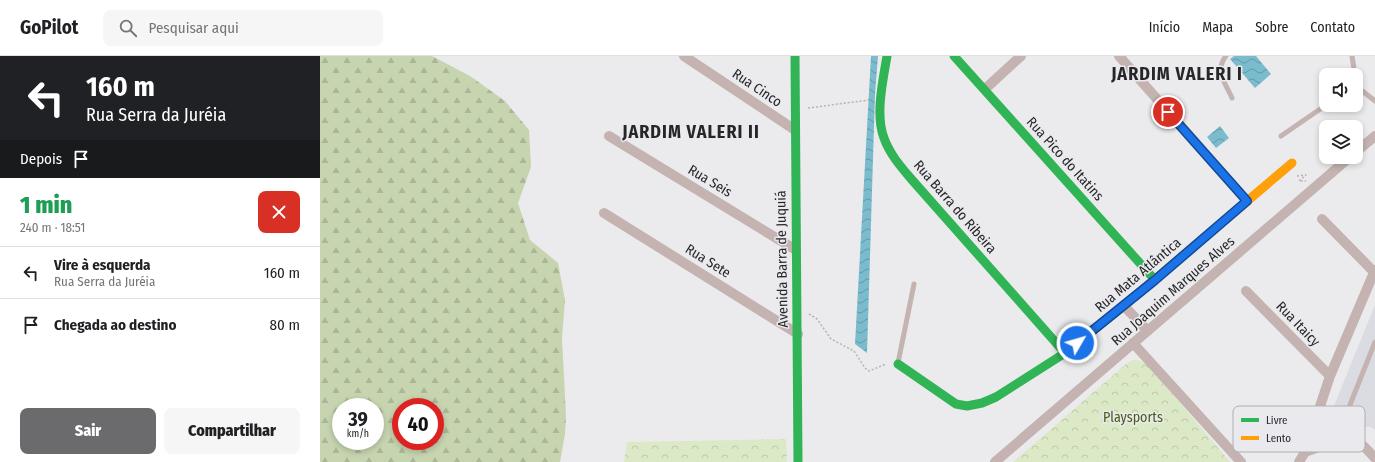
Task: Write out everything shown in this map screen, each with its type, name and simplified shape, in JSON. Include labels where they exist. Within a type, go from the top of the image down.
[{"type":"street","name":"Rua Cinco","points":[[684,56],[795,130]]},
{"type":"street","name":"Avenida Barra de Juquiá","points":[[795,56],[798,462]]},
{"type":"street","name":"Rua Barra do Ribeira","points":[[887,56],[880,121],[883,136],[888,148],[899,164],[1065,352]]},
{"type":"street","name":"Rua Pico do Itatins","points":[[954,56],[1155,280]]},
{"type":"street","points":[[985,89],[1021,56]]},
{"type":"street","points":[[1119,56],[1247,201]]},
{"type":"street","name":"Rua Seis","points":[[609,136],[796,250]]},
{"type":"street","points":[[1363,146],[1375,136]]},
{"type":"street","name":"Rua Mata Atlântica","points":[[898,364],[956,404],[967,406],[982,403],[996,397],[1065,352],[1124,306],[1292,163]]},
{"type":"street","name":"Rua Joaquim Marques Alves","points":[[995,462],[1342,164]]},
{"type":"street","name":"Rua Sete","points":[[604,212],[798,334]]},
{"type":"street","points":[[1320,406],[1330,376],[1375,271],[1322,219]]},
{"type":"street","name":"Rua Itaicy","points":[[1246,291],[1330,376]]},
{"type":"street","points":[[1124,306],[1148,331]]},
{"type":"street","points":[[1133,343],[1241,462]]},
{"type":"street","points":[[1365,449],[1375,458]]},
{"type":"street","points":[[1299,462],[1305,452]]},
{"type":"lane","points":[[1226,56],[1221,64],[1220,71],[1232,98]]},
{"type":"lane","points":[[1352,56],[1354,68]]},
{"type":"lane","points":[[1363,92],[1375,101]]},
{"type":"lane","points":[[1281,136],[1319,110]]},
{"type":"lane","points":[[898,364],[914,284]]},
{"type":"lane","points":[[1350,406],[1375,342]]},
{"type":"path","points":[[796,109],[860,101]]},
{"type":"path","points":[[1290,176],[1306,175],[1299,181],[1324,179]]},
{"type":"path","points":[[797,311],[806,313],[817,319],[831,339],[854,351],[865,368],[869,371],[888,363],[894,362],[898,364]]},
{"type":"shaded area","points":[[1375,305],[1375,430],[1371,427],[1365,427],[1365,406],[1334,406]]},
{"type":"green space","points":[[320,56],[432,56],[470,76],[505,101],[529,130],[531,167],[518,203],[530,240],[558,263],[565,300],[562,338],[566,416],[565,434],[560,462],[320,462]]},
{"type":"green space","name":"Playsports","points":[[1133,360],[1138,360],[1149,366],[1230,462],[1013,462],[1126,364]]},
{"type":"green space","points":[[786,439],[787,462],[624,462],[627,442]]},
{"type":"water","points":[[871,56],[878,56],[875,94],[867,353],[855,344]]},
{"type":"water","points":[[1234,56],[1256,56],[1271,74],[1255,88],[1230,59]]},
{"type":"water","points":[[1220,126],[1229,138],[1216,148],[1207,137]]},
{"type":"traffic: fast","points":[[795,56],[798,462]]},
{"type":"traffic: fast","points":[[887,56],[882,86],[880,119],[881,129],[890,150],[913,181],[1065,353]]},
{"type":"traffic: fast","points":[[954,56],[1155,280]]},
{"type":"traffic: fast","points":[[898,364],[956,404],[967,406],[982,403],[996,397],[1065,353],[1120,309]]},
{"type":"traffic: slow","points":[[1120,309],[1292,163]]},
{"type":"district","name":"JARDIM VALERI I","points":[[1177,74]]},
{"type":"district","name":"JARDIM VALERI II","points":[[691,132]]},
{"type":"route","points":[[1077,343],[1124,306],[1247,201],[1168,112]]}]
